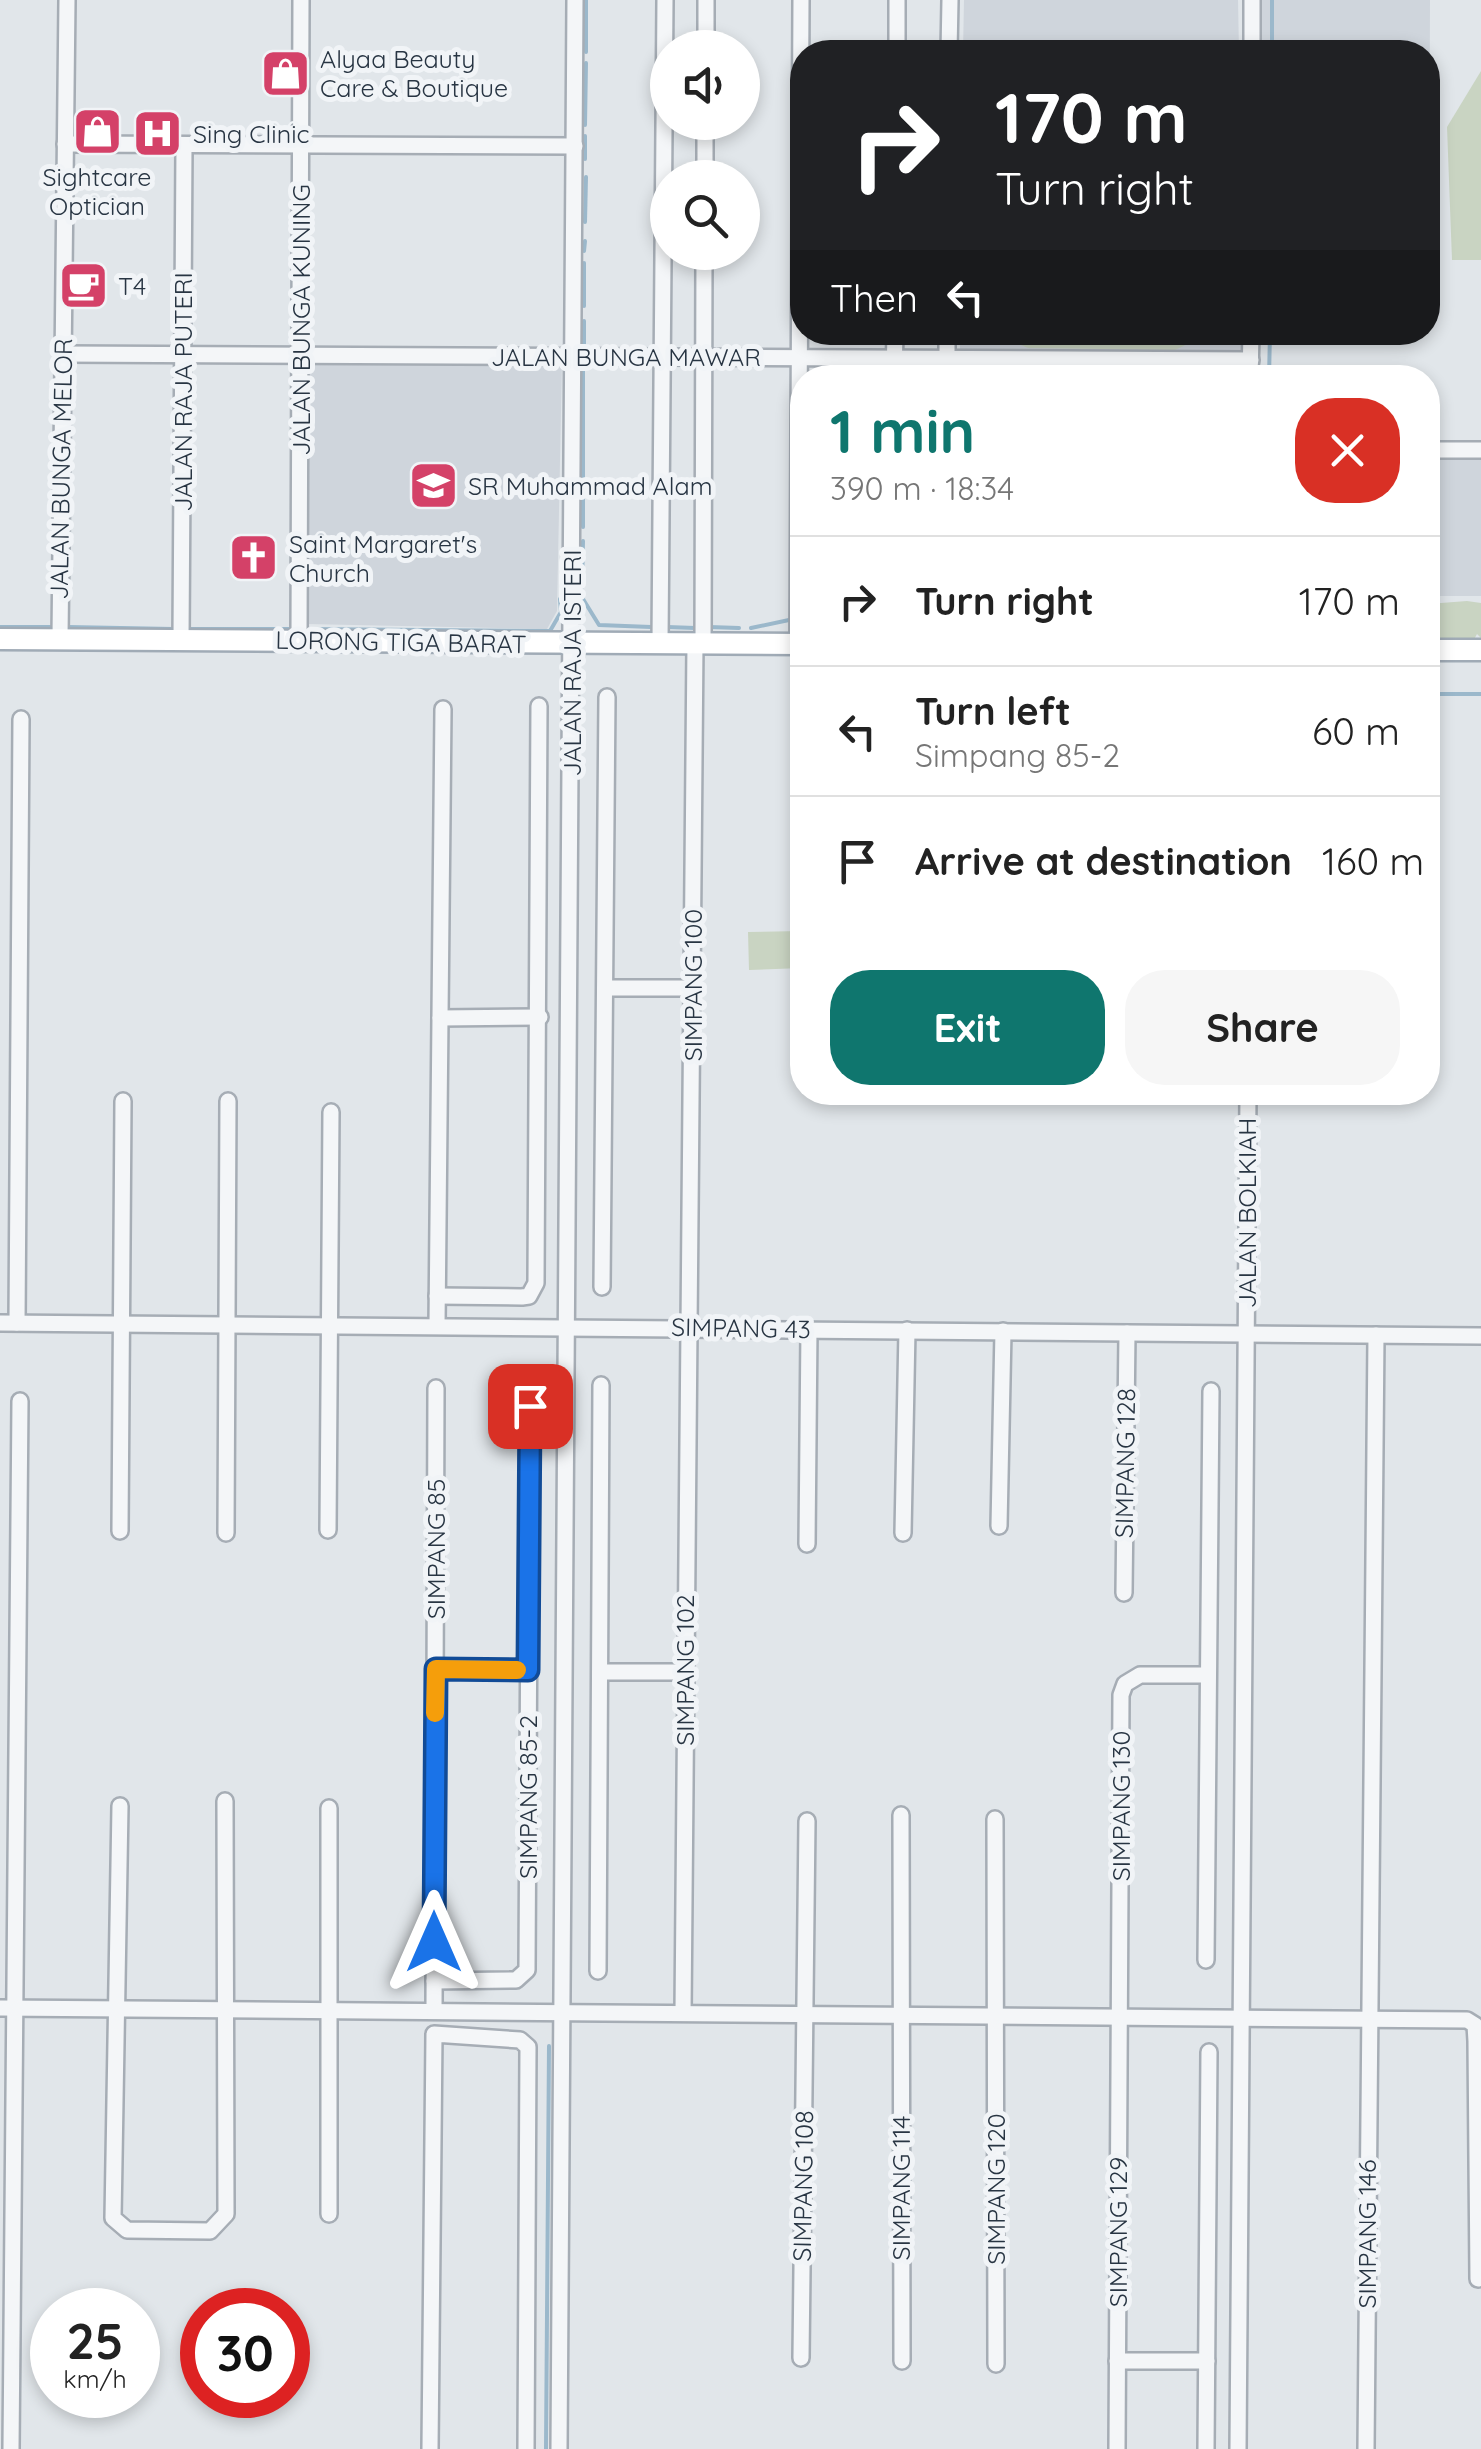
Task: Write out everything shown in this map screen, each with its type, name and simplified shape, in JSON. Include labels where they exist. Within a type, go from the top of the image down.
[{"type":"main road","name":"LORONG TIGA BARAT","points":[[0,639],[790,644]]},
{"type":"main road","points":[[1440,650],[1481,650]]},
{"type":"street","name":"JALAN BUNGA MELOR","points":[[60,638],[67,0]]},
{"type":"street","name":"JALAN BUNGA KUNING","points":[[299,640],[301,0]]},
{"type":"street","name":"JALAN RAJA ISTERI","points":[[559,2449],[576,0]]},
{"type":"street","points":[[660,644],[665,0]]},
{"type":"street","points":[[706,0],[706,30]]},
{"type":"street","points":[[801,0],[801,40]]},
{"type":"street","points":[[896,0],[896,40]]},
{"type":"street","points":[[950,0],[950,40]]},
{"type":"street","points":[[1252,0],[1252,40]]},
{"type":"street","points":[[65,144],[575,146]]},
{"type":"street","name":"JALAN RAJA PUTERI","points":[[181,639],[184,144]]},
{"type":"street","name":"SIMPANG 100","points":[[690,1328],[704,270]]},
{"type":"street","points":[[800,345],[800,365]]},
{"type":"street","points":[[894,345],[894,365]]},
{"type":"street","points":[[947,345],[947,365]]},
{"type":"street","points":[[1250,365],[1251,345]]},
{"type":"street","name":"JALAN BUNGA MAWAR","points":[[62,354],[947,358],[1098,365]]},
{"type":"street","points":[[1046,360],[1046,365]]},
{"type":"street","name":"JALAN BUNGA MAWAR","points":[[1189,365],[1250,360]]},
{"type":"street","points":[[1440,450],[1481,450]]},
{"type":"street","points":[[602,1287],[607,697]]},
{"type":"street","points":[[437,1296],[522,1297],[534,1290],[540,1017],[539,706]]},
{"type":"street","points":[[437,1326],[443,709]]},
{"type":"street","points":[[8,1323],[19,1016],[21,719]]},
{"type":"street","points":[[604,988],[693,988]]},
{"type":"street","points":[[0,1016],[19,1016]]},
{"type":"street","points":[[440,1018],[540,1017]]},
{"type":"street","points":[[120,1531],[123,1100]]},
{"type":"street","points":[[226,1533],[228,1101]]},
{"type":"street","name":"JALAN BOLKIAH","points":[[1238,2449],[1248,1105]]},
{"type":"street","points":[[328,1530],[331,1112]]},
{"type":"street","name":"SIMPANG 43","points":[[8,1323],[1481,1336]]},
{"type":"street","name":"SIMPANG 102","points":[[683,2013],[690,1328]]},
{"type":"street","points":[[807,1544],[809,1329]]},
{"type":"street","points":[[904,1533],[907,1330]]},
{"type":"street","points":[[998,1526],[1003,1331]]},
{"type":"street","name":"SIMPANG 128","points":[[1124,1594],[1126,1333]]},
{"type":"street","name":"SIMPANG 146","points":[[1366,2449],[1376,1335]]},
{"type":"street","points":[[598,1971],[601,1385]]},
{"type":"street","name":"SIMPANG 85","points":[[434,2011],[436,1388]]},
{"type":"street","points":[[1206,1960],[1211,1391]]},
{"type":"street","points":[[11,2449],[6,2348],[8,1696],[20,1401]]},
{"type":"street","name":"SIMPANG 85-2","points":[[434,1980],[516,1980],[527,1970],[530,1406]]},
{"type":"street","points":[[436,1669],[528,1670]]},
{"type":"street","points":[[600,1672],[685,1672]]},
{"type":"street","name":"SIMPANG 130","points":[[1119,2016],[1122,1690],[1140,1675],[1208,1674]]},
{"type":"street","points":[[120,1806],[114,2218],[127,2230],[210,2231],[226,2214],[225,1801]]},
{"type":"street","points":[[329,2214],[330,1808]]},
{"type":"street","name":"SIMPANG 114","points":[[901,1815],[902,2361]]},
{"type":"street","name":"SIMPANG 120","points":[[995,1819],[996,2364]]},
{"type":"street","name":"SIMPANG 108","points":[[801,2358],[807,1821]]},
{"type":"street","points":[[7,2008],[1458,2019],[1475,2025],[1478,2279]]},
{"type":"street","name":"SIMPANG 129","points":[[1117,2449],[1119,2016]]},
{"type":"street","points":[[430,2449],[434,2034],[520,2040],[528,2046],[526,2449]]},
{"type":"street","points":[[1206,2449],[1209,2052]]},
{"type":"street","points":[[1117,2360],[1207,2361]]},
{"type":"shaded area","points":[[964,0],[1238,0],[1239,40],[963,40]]},
{"type":"shaded area","points":[[1257,0],[1430,0],[1430,40],[1257,40]]},
{"type":"shaded area","points":[[960,345],[1242,345],[1237,356],[960,353]]},
{"type":"shaded area","name":"SR Muhammad Alam","points":[[307,361],[562,362],[557,611],[547,629],[306,624]]},
{"type":"shaded area","points":[[1440,455],[1481,455],[1481,596],[1440,596]]},
{"type":"green space","points":[[1481,71],[1481,260],[1452,260],[1447,127]]},
{"type":"green space","points":[[1021,345],[1186,345],[1175,350]]},
{"type":"green space","points":[[1440,603],[1481,603],[1481,638],[1477,634],[1471,645],[1440,642]]},
{"type":"green space","points":[[790,931],[790,968],[749,970],[748,932]]},
{"type":"waterway","points":[[586,0],[586,52]]},
{"type":"waterway","points":[[1272,0],[1272,40]]},
{"type":"waterway","points":[[585,125],[586,63]]},
{"type":"waterway","points":[[585,136],[585,159]]},
{"type":"waterway","points":[[585,222],[586,177]]},
{"type":"waterway","points":[[584,251],[585,241]]},
{"type":"waterway","points":[[584,263],[584,306]]},
{"type":"waterway","points":[[584,321],[584,344]]},
{"type":"waterway","points":[[1269,365],[1270,345]]},
{"type":"waterway","points":[[583,367],[583,527]]},
{"type":"waterway","points":[[582,587],[583,541]]},
{"type":"waterway","points":[[305,629],[550,631],[561,612],[560,599]]},
{"type":"waterway","points":[[583,599],[599,625],[651,627]]},
{"type":"waterway","points":[[751,628],[789,620]]},
{"type":"waterway","points":[[0,627],[53,627]]},
{"type":"waterway","points":[[68,627],[173,629]]},
{"type":"waterway","points":[[667,627],[695,628]]},
{"type":"waterway","points":[[709,627],[739,628]]},
{"type":"waterway","points":[[188,629],[293,629]]},
{"type":"waterway","points":[[1440,694],[1481,694]]},
{"type":"waterway","points":[[546,2449],[549,2046]]},
{"type":"slow traffic","points":[[435,1713],[436,1669],[517,1670]]},
{"type":"place","name":"Alyaa Beauty Care & Boutique","points":[[285,73]]},
{"type":"place","name":"Sightcare Optician","points":[[97,131]]},
{"type":"place","name":"Sing Clinic","points":[[158,134]]},
{"type":"place","name":"T4","points":[[83,286]]},
{"type":"place","name":"SR Muhammad Alam","points":[[433,486]]},
{"type":"place","name":"Saint Margaret's Church","points":[[254,558]]},
{"type":"route","points":[[434,1942],[436,1669],[528,1670],[530,1406]]}]
